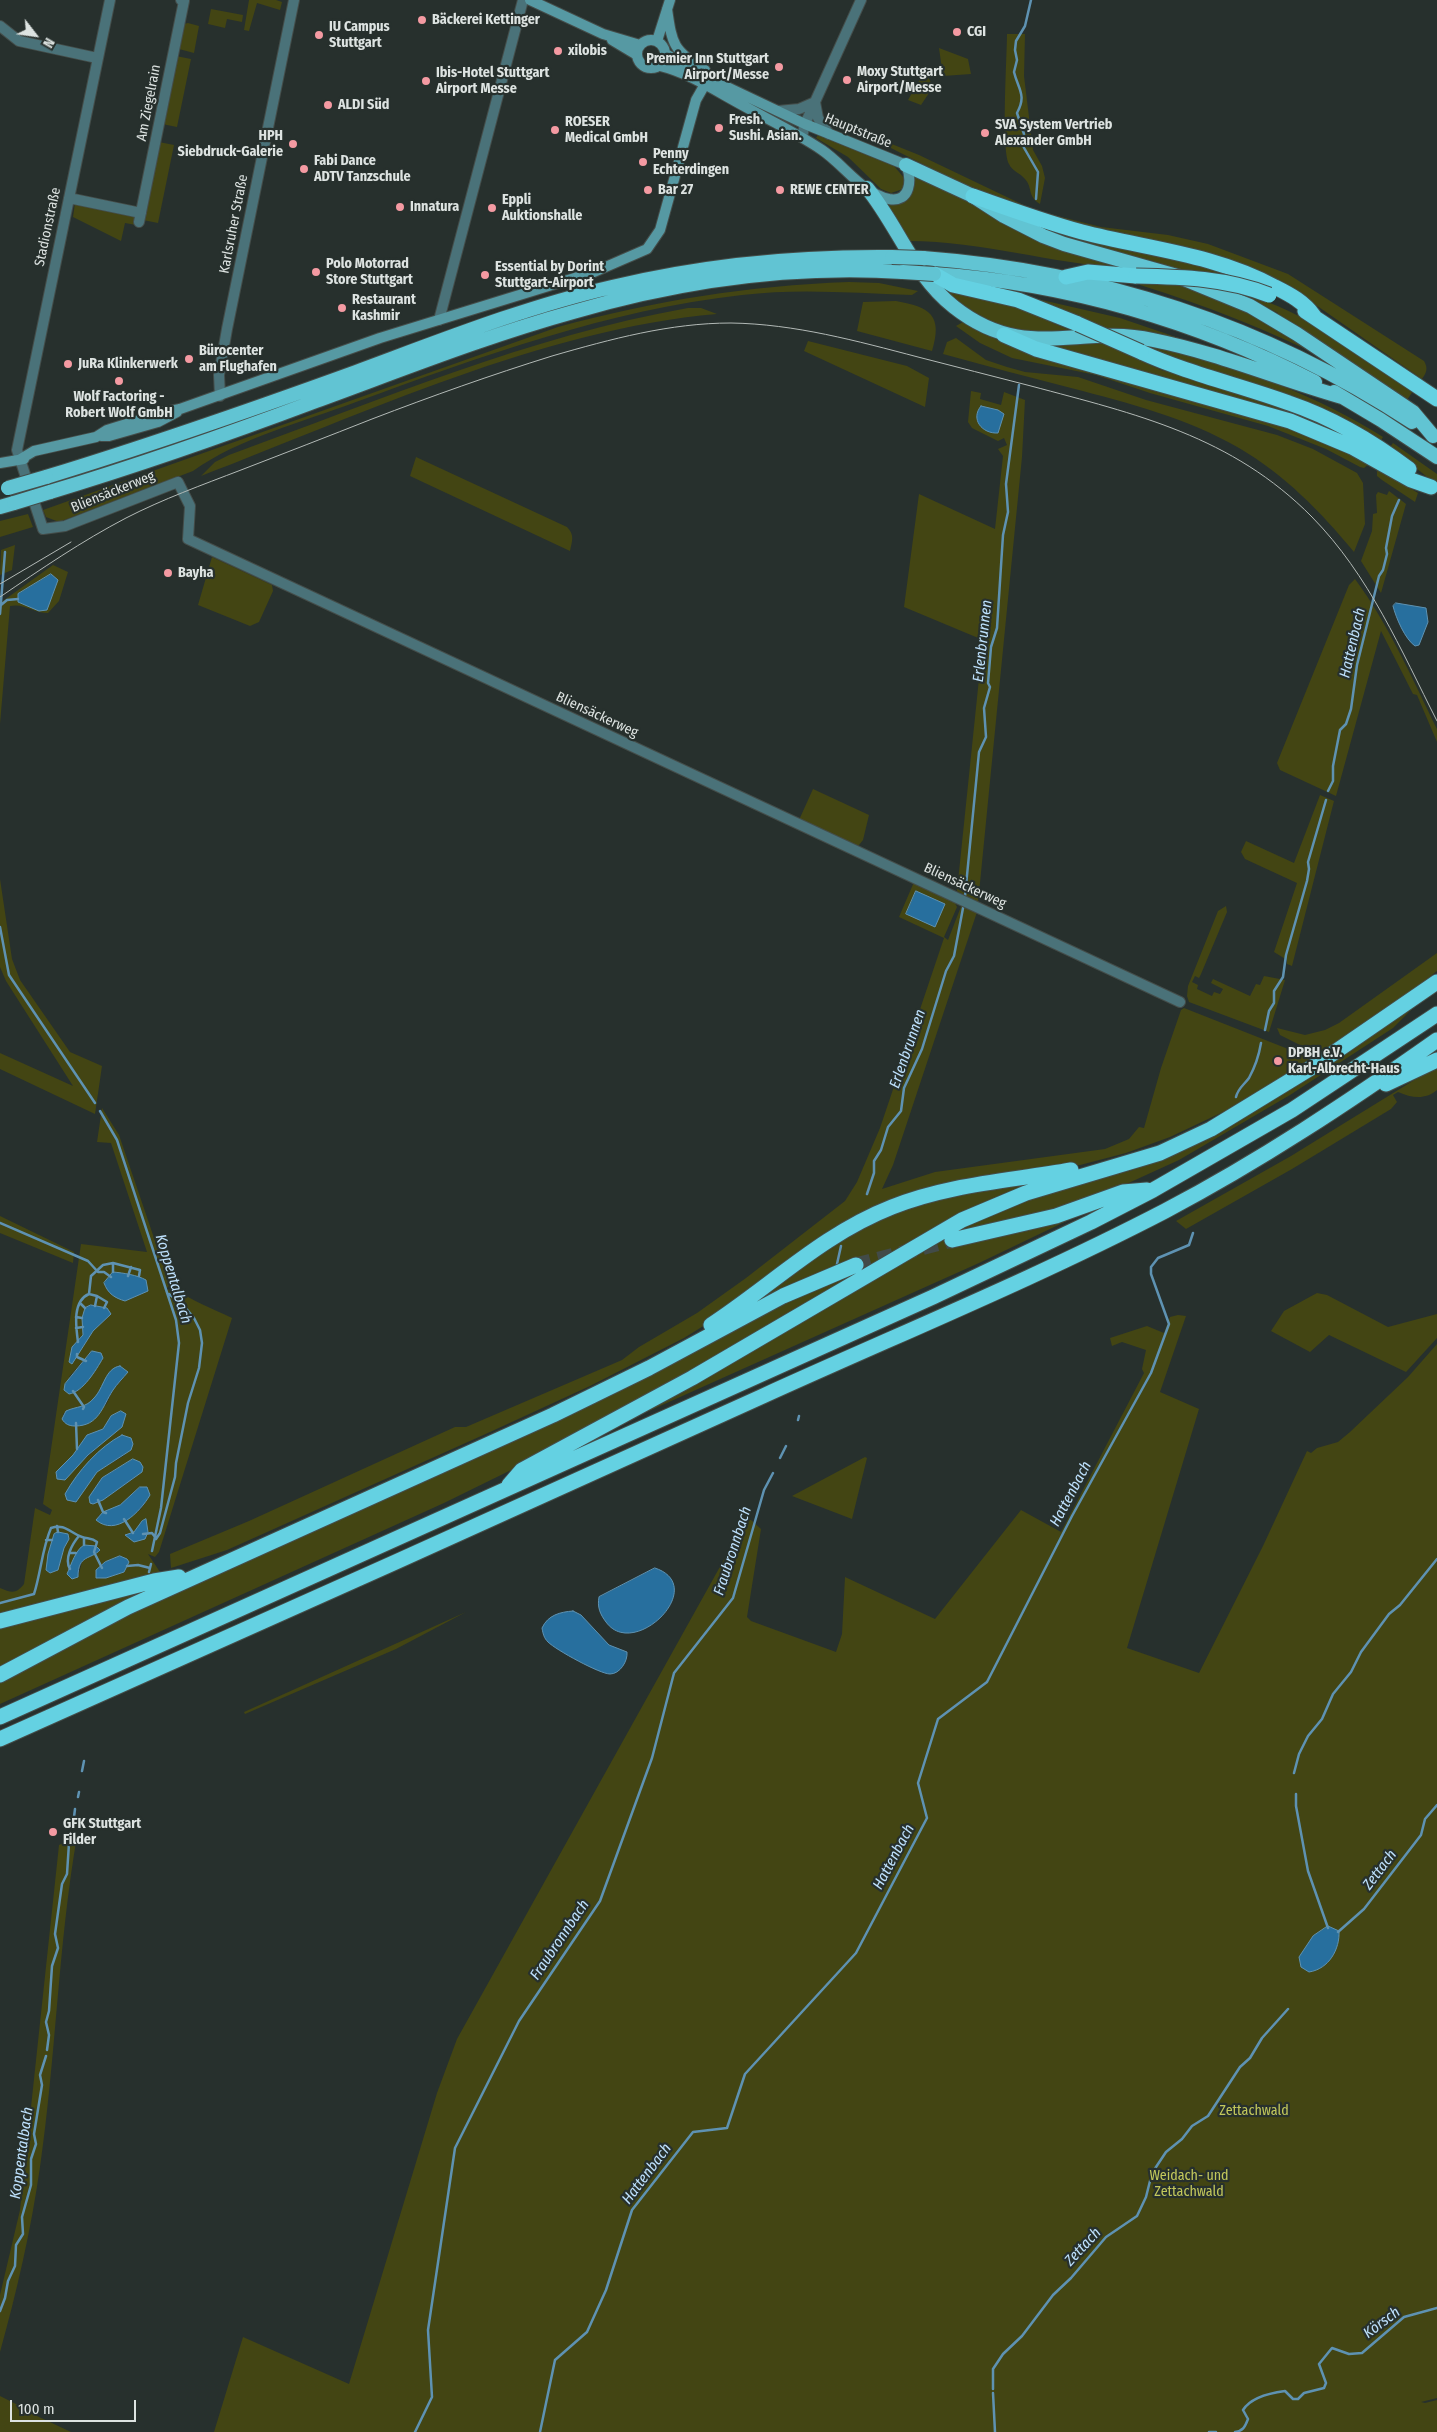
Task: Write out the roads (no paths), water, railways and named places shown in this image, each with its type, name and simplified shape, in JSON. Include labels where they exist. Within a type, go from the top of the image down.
[{"type":"highway","points":[[906,165],[973,196],[1058,226],[1219,262],[1252,275],[1287,293],[1306,304],[1314,316]]},
{"type":"highway","points":[[867,188],[887,215],[910,255],[942,297],[976,322],[1036,349],[1277,416],[1379,454]]},
{"type":"highway","points":[[973,196],[1004,216],[1057,242],[1162,270],[1238,300],[1284,326],[1406,412],[1435,437]]},
{"type":"highway","points":[[4,490],[227,418],[514,315],[593,291],[667,275],[749,263],[817,258],[923,258],[1006,266],[1066,277],[1154,300],[1239,331],[1406,412]]},
{"type":"highway","points":[[0,507],[195,444],[507,332],[609,302],[706,282],[841,271],[903,272],[1001,281],[1045,288],[1153,316],[1254,353],[1342,397],[1395,428],[1437,457]]},
{"type":"highway","points":[[1066,277],[1088,272],[1214,279],[1243,286],[1270,295],[1314,316],[1426,392]]},
{"type":"highway","points":[[934,274],[953,285],[1018,300],[1187,371],[1267,395],[1314,412],[1434,490]]},
{"type":"highway","points":[[1004,335],[1043,340],[1116,336],[1153,340],[1196,350],[1342,397]]},
{"type":"highway","points":[[504,1490],[522,1470],[692,1378],[962,1220],[1026,1193],[1160,1153],[1212,1128],[1319,1064],[1437,982]]},
{"type":"highway","points":[[0,1717],[933,1297],[1153,1190],[1292,1110],[1437,1014]]},
{"type":"highway","points":[[0,1739],[534,1501],[1077,1253],[1208,1187],[1368,1090],[1437,1040]]},
{"type":"highway","points":[[1368,1090],[1409,1074],[1437,1060]]},
{"type":"highway","points":[[680,1352],[702,1331],[735,1309],[811,1251],[846,1229],[890,1208],[938,1192],[976,1184],[1082,1168],[1106,1170]]},
{"type":"highway","points":[[952,1240],[1056,1216],[1123,1192],[1153,1190]]},
{"type":"highway","points":[[0,1675],[101,1620],[527,1426],[680,1352],[783,1296],[856,1265]]},
{"type":"highway","points":[[0,1621],[154,1581],[198,1575]]},
{"type":"main road","points":[[530,0],[604,34],[641,47],[657,41]]},
{"type":"main road","points":[[657,41],[669,5]]},
{"type":"main road","points":[[657,41],[664,46],[666,54],[660,66],[653,68],[645,67],[639,62],[641,47],[669,5]]},
{"type":"main road","points":[[669,5],[670,33],[674,45],[689,60],[718,82]]},
{"type":"main road","name":"Hauptstraße","points":[[660,66],[673,70],[802,138],[836,160],[867,188],[890,199],[899,198],[910,189],[911,181],[906,165],[805,124],[689,69],[666,54]]},
{"type":"main road","points":[[0,463],[19,460],[34,451],[51,446],[60,447],[98,436],[107,430],[220,396],[380,338],[562,283],[620,262],[647,249],[658,237],[688,122],[698,95],[704,86],[718,82]]},
{"type":"street","name":"Stadionstraße","points":[[19,460],[17,450],[24,411],[110,0]]},
{"type":"street","name":"Am Ziegelrain","points":[[69,198],[140,217],[184,1],[181,0]]},
{"type":"street","name":"Karlsruher Straße","points":[[220,396],[219,375],[227,329],[294,0]]},
{"type":"street","points":[[439,320],[523,0]]},
{"type":"street","points":[[802,138],[805,124],[861,0]]},
{"type":"street","points":[[0,26],[19,41],[97,58]]},
{"type":"street","points":[[778,111],[799,109],[815,102]]},
{"type":"street","points":[[815,102],[821,124],[829,134]]},
{"type":"street","name":"Bliensäckerweg","points":[[19,460],[43,529],[65,526],[178,482],[190,506],[188,539],[1180,1002]]},
{"type":"water","points":[[981,406],[998,410],[1004,414],[998,433],[987,431],[979,425],[977,416]]},
{"type":"water","points":[[51,574],[58,580],[47,610],[39,611],[18,602],[18,594]]},
{"type":"water","points":[[1396,603],[1426,608],[1428,622],[1419,645],[1415,646],[1411,643],[1401,628],[1393,606]]},
{"type":"water","points":[[916,891],[945,904],[935,927],[906,914]]},
{"type":"water","points":[[113,1272],[130,1274],[146,1280],[148,1291],[125,1301],[115,1297],[104,1283]]},
{"type":"water","points":[[91,1305],[107,1308],[111,1314],[93,1331],[72,1364],[69,1362],[72,1347],[83,1335],[82,1318],[85,1308]]},
{"type":"water","points":[[92,1351],[101,1353],[103,1358],[84,1385],[69,1394],[64,1390],[65,1384]]},
{"type":"water","points":[[120,1366],[128,1372],[95,1419],[90,1423],[75,1426],[64,1422],[62,1419],[66,1411],[91,1401],[111,1370]]},
{"type":"water","points":[[121,1411],[126,1414],[122,1427],[88,1455],[65,1480],[57,1479],[56,1472],[73,1455],[87,1435],[103,1429],[111,1416]]},
{"type":"water","points":[[122,1435],[131,1438],[133,1444],[131,1450],[97,1472],[76,1502],[67,1500],[65,1494],[83,1468],[105,1446]]},
{"type":"water","points":[[133,1459],[140,1462],[143,1467],[142,1472],[103,1500],[93,1504],[90,1503],[89,1497],[102,1478]]},
{"type":"water","points":[[140,1487],[147,1487],[150,1495],[134,1515],[119,1524],[111,1526],[104,1525],[96,1520],[103,1512],[120,1505]]},
{"type":"water","points":[[146,1519],[148,1532],[145,1539],[134,1542],[125,1535],[134,1532],[142,1521]]},
{"type":"water","points":[[58,1532],[68,1534],[69,1539],[64,1548],[58,1570],[50,1573],[46,1570],[48,1554],[54,1534]]},
{"type":"water","points":[[84,1545],[96,1546],[100,1550],[80,1564],[78,1577],[72,1579],[67,1574],[76,1554]]},
{"type":"water","points":[[120,1556],[129,1562],[124,1572],[106,1578],[96,1578],[96,1570],[105,1562]]},
{"type":"water","points":[[655,1568],[670,1577],[674,1590],[671,1603],[662,1616],[648,1627],[633,1633],[618,1632],[602,1616],[598,1601],[599,1597]]},
{"type":"water","points":[[573,1611],[581,1615],[609,1645],[627,1652],[625,1663],[617,1672],[605,1673],[588,1666],[548,1642],[542,1628],[548,1620],[559,1613]]},
{"type":"water","points":[[1328,1926],[1339,1931],[1338,1945],[1328,1962],[1322,1967],[1309,1972],[1301,1967],[1299,1957],[1313,1936]]},
{"type":"waterway","name":"Erlenbrunnen","points":[[1031,0],[1025,26],[1016,41],[1017,60],[1014,72],[1022,97],[1017,113],[1024,134],[1023,146],[1038,172],[1036,199]]},
{"type":"waterway","name":"Erlenbrunnen","points":[[965,896],[979,752],[986,737],[984,708],[990,687],[988,683],[991,647],[997,628],[1003,535],[1008,512],[1006,484],[1019,385]]},
{"type":"waterway","name":"Hattenbach","points":[[1328,791],[1333,781],[1333,766],[1340,730],[1346,724],[1351,709],[1357,665],[1379,576],[1383,570],[1387,554],[1386,548],[1392,516],[1399,500]]},
{"type":"waterway","name":"Koppentalbach","points":[[0,614],[5,552]]},
{"type":"waterway","points":[[1,605],[7,600],[18,599]]},
{"type":"waterway","name":"Hattenbach","points":[[1265,1030],[1269,1011],[1274,1003],[1274,991],[1283,977],[1286,955],[1307,881],[1308,862],[1326,800]]},
{"type":"waterway","name":"Erlenbrunnen","points":[[867,1194],[874,1173],[874,1161],[881,1150],[888,1127],[901,1111],[904,1088],[922,1049],[946,971],[954,956],[963,908]]},
{"type":"waterway","name":"Koppentalbach","points":[[0,927],[9,975],[95,1103]]},
{"type":"waterway","name":"Hattenbach","points":[[1236,1097],[1238,1091],[1253,1070],[1261,1043]]},
{"type":"waterway","name":"Koppentalbach","points":[[100,1111],[117,1140],[176,1320],[179,1343],[161,1508],[152,1551]]},
{"type":"waterway","points":[[0,1223],[88,1261],[98,1272],[104,1272],[111,1277]]},
{"type":"waterway","name":"Hattenbach","points":[[540,2432],[555,2360],[587,2332],[606,2290],[632,2210],[693,2132],[727,2128],[745,2074],[856,1953],[927,1818],[918,1783],[938,1719],[987,1682],[1072,1516],[1151,1373],[1169,1324],[1151,1274],[1151,1267],[1158,1258],[1189,1245],[1193,1233]]},
{"type":"waterway","name":"Erlenbrunnen","points":[[837,1264],[841,1246]]},
{"type":"waterway","points":[[113,1263],[113,1272]]},
{"type":"waterway","points":[[78,1342],[76,1315],[80,1302],[89,1294],[91,1276],[103,1265],[113,1263],[140,1270],[139,1276]]},
{"type":"waterway","points":[[128,1276],[131,1267]]},
{"type":"waterway","points":[[89,1294],[97,1296],[95,1306]]},
{"type":"waterway","points":[[156,1539],[160,1533],[175,1477],[188,1403],[199,1368],[202,1343],[200,1330],[194,1318],[184,1306],[169,1294]]},
{"type":"waterway","points":[[97,1296],[107,1302],[104,1308]]},
{"type":"waterway","points":[[80,1303],[85,1308]]},
{"type":"waterway","points":[[76,1317],[82,1318]]},
{"type":"waterway","points":[[76,1328],[83,1327]]},
{"type":"waterway","points":[[77,1354],[77,1357],[86,1361]]},
{"type":"waterway","points":[[73,1391],[84,1407],[83,1409]]},
{"type":"waterway","name":"Fraubronnbach","points":[[798,1420],[799,1416]]},
{"type":"waterway","points":[[76,1423],[77,1449]]},
{"type":"waterway","name":"Fraubronnbach","points":[[780,1458],[786,1446]]},
{"type":"waterway","name":"Fraubronnbach","points":[[415,2432],[432,2397],[428,2330],[455,2148],[519,2021],[600,1901],[652,1758],[674,1673],[733,1598],[764,1490],[773,1473]]},
{"type":"waterway","points":[[98,1500],[103,1512],[106,1513]]},
{"type":"waterway","points":[[124,1519],[133,1533]]},
{"type":"waterway","points":[[57,1526],[58,1532]]},
{"type":"waterway","points":[[0,1603],[34,1594],[51,1528],[64,1528],[97,1542],[94,1552],[102,1568]]},
{"type":"waterway","points":[[143,1534],[152,1533],[155,1537]]},
{"type":"waterway","points":[[70,1569],[68,1556],[71,1547],[79,1536]]},
{"type":"waterway","points":[[84,1538],[84,1545]]},
{"type":"waterway","points":[[46,1540],[52,1540]]},
{"type":"waterway","points":[[70,1553],[76,1553]]},
{"type":"waterway","points":[[1294,1773],[1299,1754],[1308,1736],[1322,1719],[1333,1694],[1351,1672],[1361,1652],[1389,1614],[1400,1605],[1437,1559]]},
{"type":"waterway","name":"Koppentalbach","points":[[149,1572],[151,1564]]},
{"type":"waterway","points":[[127,1566],[138,1565],[150,1568]]},
{"type":"waterway","name":"Koppentalbach","points":[[82,1771],[84,1761]]},
{"type":"waterway","name":"Koppentalbach","points":[[78,1797],[79,1792]]},
{"type":"waterway","points":[[1296,1794],[1296,1806],[1308,1871],[1328,1928]]},
{"type":"waterway","name":"Zettach","points":[[1338,1932],[1364,1909],[1421,1835],[1425,1819],[1437,1805]]},
{"type":"waterway","name":"Koppentalbach","points":[[74,1817],[75,1809]]},
{"type":"waterway","name":"Koppentalbach","points":[[47,2050],[49,2035],[46,2022],[49,2011],[52,1966],[58,1948],[55,1934],[62,1884],[67,1874],[69,1843]]},
{"type":"waterway","name":"Zettach","points":[[993,2389],[993,2369],[1003,2354],[1022,2336],[1053,2295],[1071,2278],[1106,2237],[1137,2216],[1146,2197],[1152,2173],[1166,2152],[1182,2139],[1192,2126],[1208,2116],[1240,2067],[1250,2058],[1262,2038],[1288,2009]]},
{"type":"waterway","name":"Koppentalbach","points":[[0,2311],[8,2281],[15,2266],[16,2245],[23,2234],[22,2217],[31,2185],[31,2159],[36,2144],[34,2134],[42,2085],[40,2075],[46,2056]]},
{"type":"waterway","name":"Körsch","points":[[1235,2432],[1242,2430],[1245,2426],[1248,2419],[1243,2410],[1256,2399],[1267,2394],[1285,2391],[1293,2399],[1298,2399],[1304,2393],[1324,2388],[1326,2383],[1319,2364],[1332,2348],[1349,2354],[1362,2353],[1404,2317],[1437,2308]]},
{"type":"waterway","name":"Zettach","points":[[993,2393],[995,2432]]},
{"type":"waterway","name":"Körsch","points":[[1209,2432],[1216,2432]]},
{"type":"tunnel","points":[[856,1265],[952,1240]]},
{"type":"tram line","points":[[0,597],[110,527],[168,498],[439,394],[552,356],[641,333],[708,324],[731,323],[779,326],[849,339],[1017,382],[1145,418],[1216,447],[1249,466],[1281,489],[1312,517],[1351,563],[1397,641],[1437,721]]},
{"type":"tram line","points":[[0,584],[71,542]]},
{"type":"place","name":"Bäckerei Kettinger","points":[[422,20]]},
{"type":"place","name":"CGI","points":[[957,32]]},
{"type":"place","name":"IU Campus Stuttgart","points":[[319,35]]},
{"type":"place","name":"xilobis","points":[[558,51]]},
{"type":"place","name":"Premier Inn Stuttgart Airport/Messe","points":[[779,67]]},
{"type":"place","name":"Moxy Stuttgart Airport/Messe","points":[[847,80]]},
{"type":"place","name":"Ibis-Hotel Stuttgart Airport Messe","points":[[426,81]]},
{"type":"place","name":"ALDI Süd","points":[[328,105]]},
{"type":"place","name":"Fresh. Sushi. Asian.","points":[[719,128]]},
{"type":"place","name":"ROESER Medical GmbH","points":[[555,130]]},
{"type":"place","name":"SVA System Vertrieb Alexander GmbH","points":[[985,133]]},
{"type":"place","name":"HPH Siebdruck-Galerie","points":[[293,144]]},
{"type":"place","name":"Penny Echterdingen","points":[[643,162]]},
{"type":"place","name":"Fabi Dance ADTV Tanzschule","points":[[304,169]]},
{"type":"place","name":"Bar 27","points":[[648,190]]},
{"type":"place","name":"REWE CENTER","points":[[780,190]]},
{"type":"place","name":"Innatura","points":[[400,207]]},
{"type":"place","name":"Eppli Auktionshalle","points":[[492,208]]},
{"type":"place","name":"Polo Motorrad Store Stuttgart","points":[[316,272]]},
{"type":"place","name":"Essential by Dorint Stuttgart-Airport","points":[[485,275]]},
{"type":"place","name":"Restaurant Kashmir","points":[[342,308]]},
{"type":"place","name":"Bürocenter am Flughafen","points":[[189,359]]},
{"type":"place","name":"JuRa Klinkerwerk","points":[[68,364]]},
{"type":"place","name":"Wolf Factoring - Robert Wolf GmbH","points":[[119,381]]},
{"type":"place","name":"Bayha","points":[[168,573]]},
{"type":"place","name":"DPBH e.V. Karl-Albrecht-Haus","points":[[1278,1061]]},
{"type":"place","name":"GFK Stuttgart Filder","points":[[53,1832]]},
{"type":"park label","name":"Zettachwald","points":[[1254,2111]]},
{"type":"park label","name":"Weidach- und Zettachwald","points":[[1189,2184]]}]
